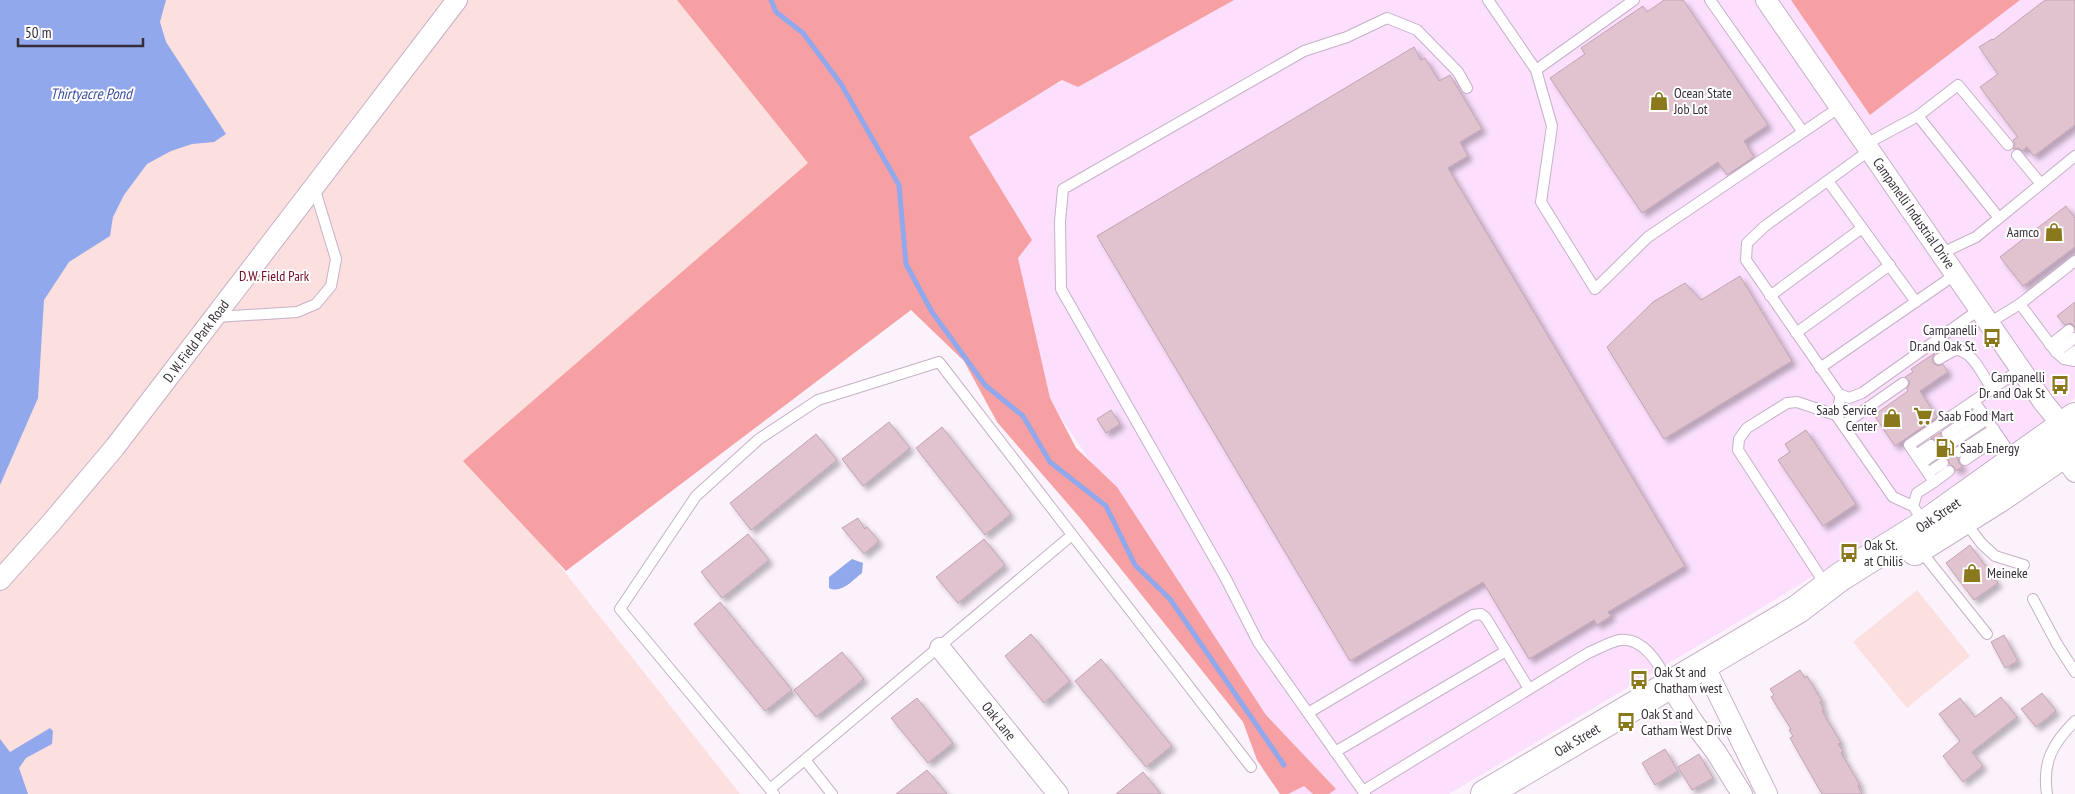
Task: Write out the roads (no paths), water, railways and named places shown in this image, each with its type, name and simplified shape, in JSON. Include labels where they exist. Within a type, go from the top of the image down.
[{"type":"main road","name":"Oak Street","points":[[1485,794],[1798,609],[1830,592],[1856,587],[1923,530],[2071,441]]},
{"type":"main road","name":"Oak Street","points":[[1923,530],[1964,521],[2022,469]]},
{"type":"street","name":"D. W. Field Park Road","points":[[0,580],[51,523],[115,446],[457,0]]},
{"type":"street","name":"Campanelli Industrial Drive","points":[[1766,0],[2071,441]]},
{"type":"street","name":"Oak Lane","points":[[940,648],[1058,794]]},
{"type":"street","points":[[1704,665],[1767,794]]},
{"type":"street","points":[[1670,684],[1693,722],[1716,752],[1742,794]]},
{"type":"lane","points":[[1488,0],[1536,70],[1552,126],[1541,202],[1595,289],[1648,238],[1840,107]]},
{"type":"lane","points":[[1536,70],[1634,0]]},
{"type":"lane","points":[[1710,0],[1803,132]]},
{"type":"lane","points":[[1468,88],[1458,72],[1417,30],[1387,18],[1347,37],[1304,51],[1063,189],[1060,221],[1061,288],[1226,579],[1258,642],[1364,792],[1588,654],[1622,640],[1641,644],[1655,660],[1670,684]]},
{"type":"lane","points":[[2008,145],[1958,86],[1918,116],[1868,147],[1828,181],[1765,226],[1747,243],[1746,260],[1820,368],[1841,395],[1848,398],[1862,393],[1985,316],[2020,304],[2075,262]]},
{"type":"lane","points":[[1918,116],[1999,218]]},
{"type":"lane","points":[[2017,155],[2041,184]]},
{"type":"lane","points":[[1942,253],[1976,237],[2075,156]]},
{"type":"lane","points":[[1828,181],[1916,302]]},
{"type":"lane","points":[[214,317],[297,312],[316,304],[331,286],[336,259],[314,186]]},
{"type":"lane","points":[[1770,296],[1862,228]]},
{"type":"lane","points":[[1796,333],[1890,266]]},
{"type":"lane","points":[[1820,368],[1956,274]]},
{"type":"lane","points":[[2020,304],[2057,352],[2075,361]]},
{"type":"lane","points":[[2057,352],[2072,334]]},
{"type":"lane","points":[[1939,359],[1955,350],[1964,351],[1992,388]]},
{"type":"lane","points":[[2057,352],[2075,351]]},
{"type":"lane","points":[[1072,535],[805,760],[772,791],[620,609],[696,496],[759,439],[818,400],[939,362],[1251,767]]},
{"type":"lane","points":[[1931,477],[1909,445],[2021,369]]},
{"type":"lane","points":[[1843,425],[1904,383]]},
{"type":"lane","points":[[1836,415],[1841,395]]},
{"type":"lane","points":[[1974,401],[2022,469]]},
{"type":"lane","points":[[1830,592],[1738,450],[1739,439],[1747,428],[1788,403],[1797,402],[1836,415],[1893,497],[1923,530],[1987,634]]},
{"type":"lane","points":[[1950,438],[1984,415]]},
{"type":"lane","points":[[1962,456],[1996,433]]},
{"type":"lane","points":[[1919,459],[1934,449]]},
{"type":"lane","points":[[1923,530],[1917,493],[1931,477],[1946,467]]},
{"type":"lane","points":[[1964,521],[1982,544],[1995,556],[2024,565]]},
{"type":"lane","points":[[2033,599],[2057,644],[2075,672]]},
{"type":"lane","points":[[1308,713],[1473,615],[1481,614],[1486,618],[1529,689]]},
{"type":"lane","points":[[1336,752],[1506,650]]},
{"type":"lane","points":[[2048,794],[2045,773],[2050,754],[2060,736],[2075,721]]},
{"type":"lane","points":[[805,760],[832,794]]},
{"type":"water","name":"Thirtyacre Pond","points":[[0,0],[166,0],[160,22],[166,42],[226,134],[214,142],[192,144],[171,151],[147,164],[124,195],[113,217],[110,236],[69,262],[44,300],[38,398],[0,485]]},
{"type":"water","points":[[852,559],[863,563],[862,573],[842,588],[829,588],[829,577]]},
{"type":"water","points":[[50,728],[53,731],[52,744],[26,758],[19,768],[28,794],[0,794],[0,739],[10,752]]},
{"type":"waterway","points":[[771,0],[776,12],[803,33],[841,84],[899,185],[906,264],[932,312],[985,385],[1023,416],[1050,462],[1106,506],[1135,565],[1170,599],[1284,765]]},
{"type":"place","name":"Ocean State Job Lot","points":[[1659,101]]},
{"type":"place","name":"Aamco","points":[[2054,232]]},
{"type":"place","name":"Campanelli Dr.and Oak St.","points":[[1992,338]]},
{"type":"place","name":"Campanelli Dr and Oak St","points":[[2060,385]]},
{"type":"place","name":"Saab Food Mart","points":[[1923,416]]},
{"type":"place","name":"Saab Service Center","points":[[1892,418]]},
{"type":"place","name":"Saab Energy","points":[[1945,448]]},
{"type":"place","name":"Oak St. at Chilis","points":[[1849,553]]},
{"type":"place","name":"Meineke","points":[[1972,573]]},
{"type":"place","name":"Oak St and Chatham west","points":[[1639,680]]},
{"type":"place","name":"Oak St and Catham West Drive","points":[[1626,722]]},
{"type":"park label","name":"D.W. Field Park","points":[[274,276]]}]
